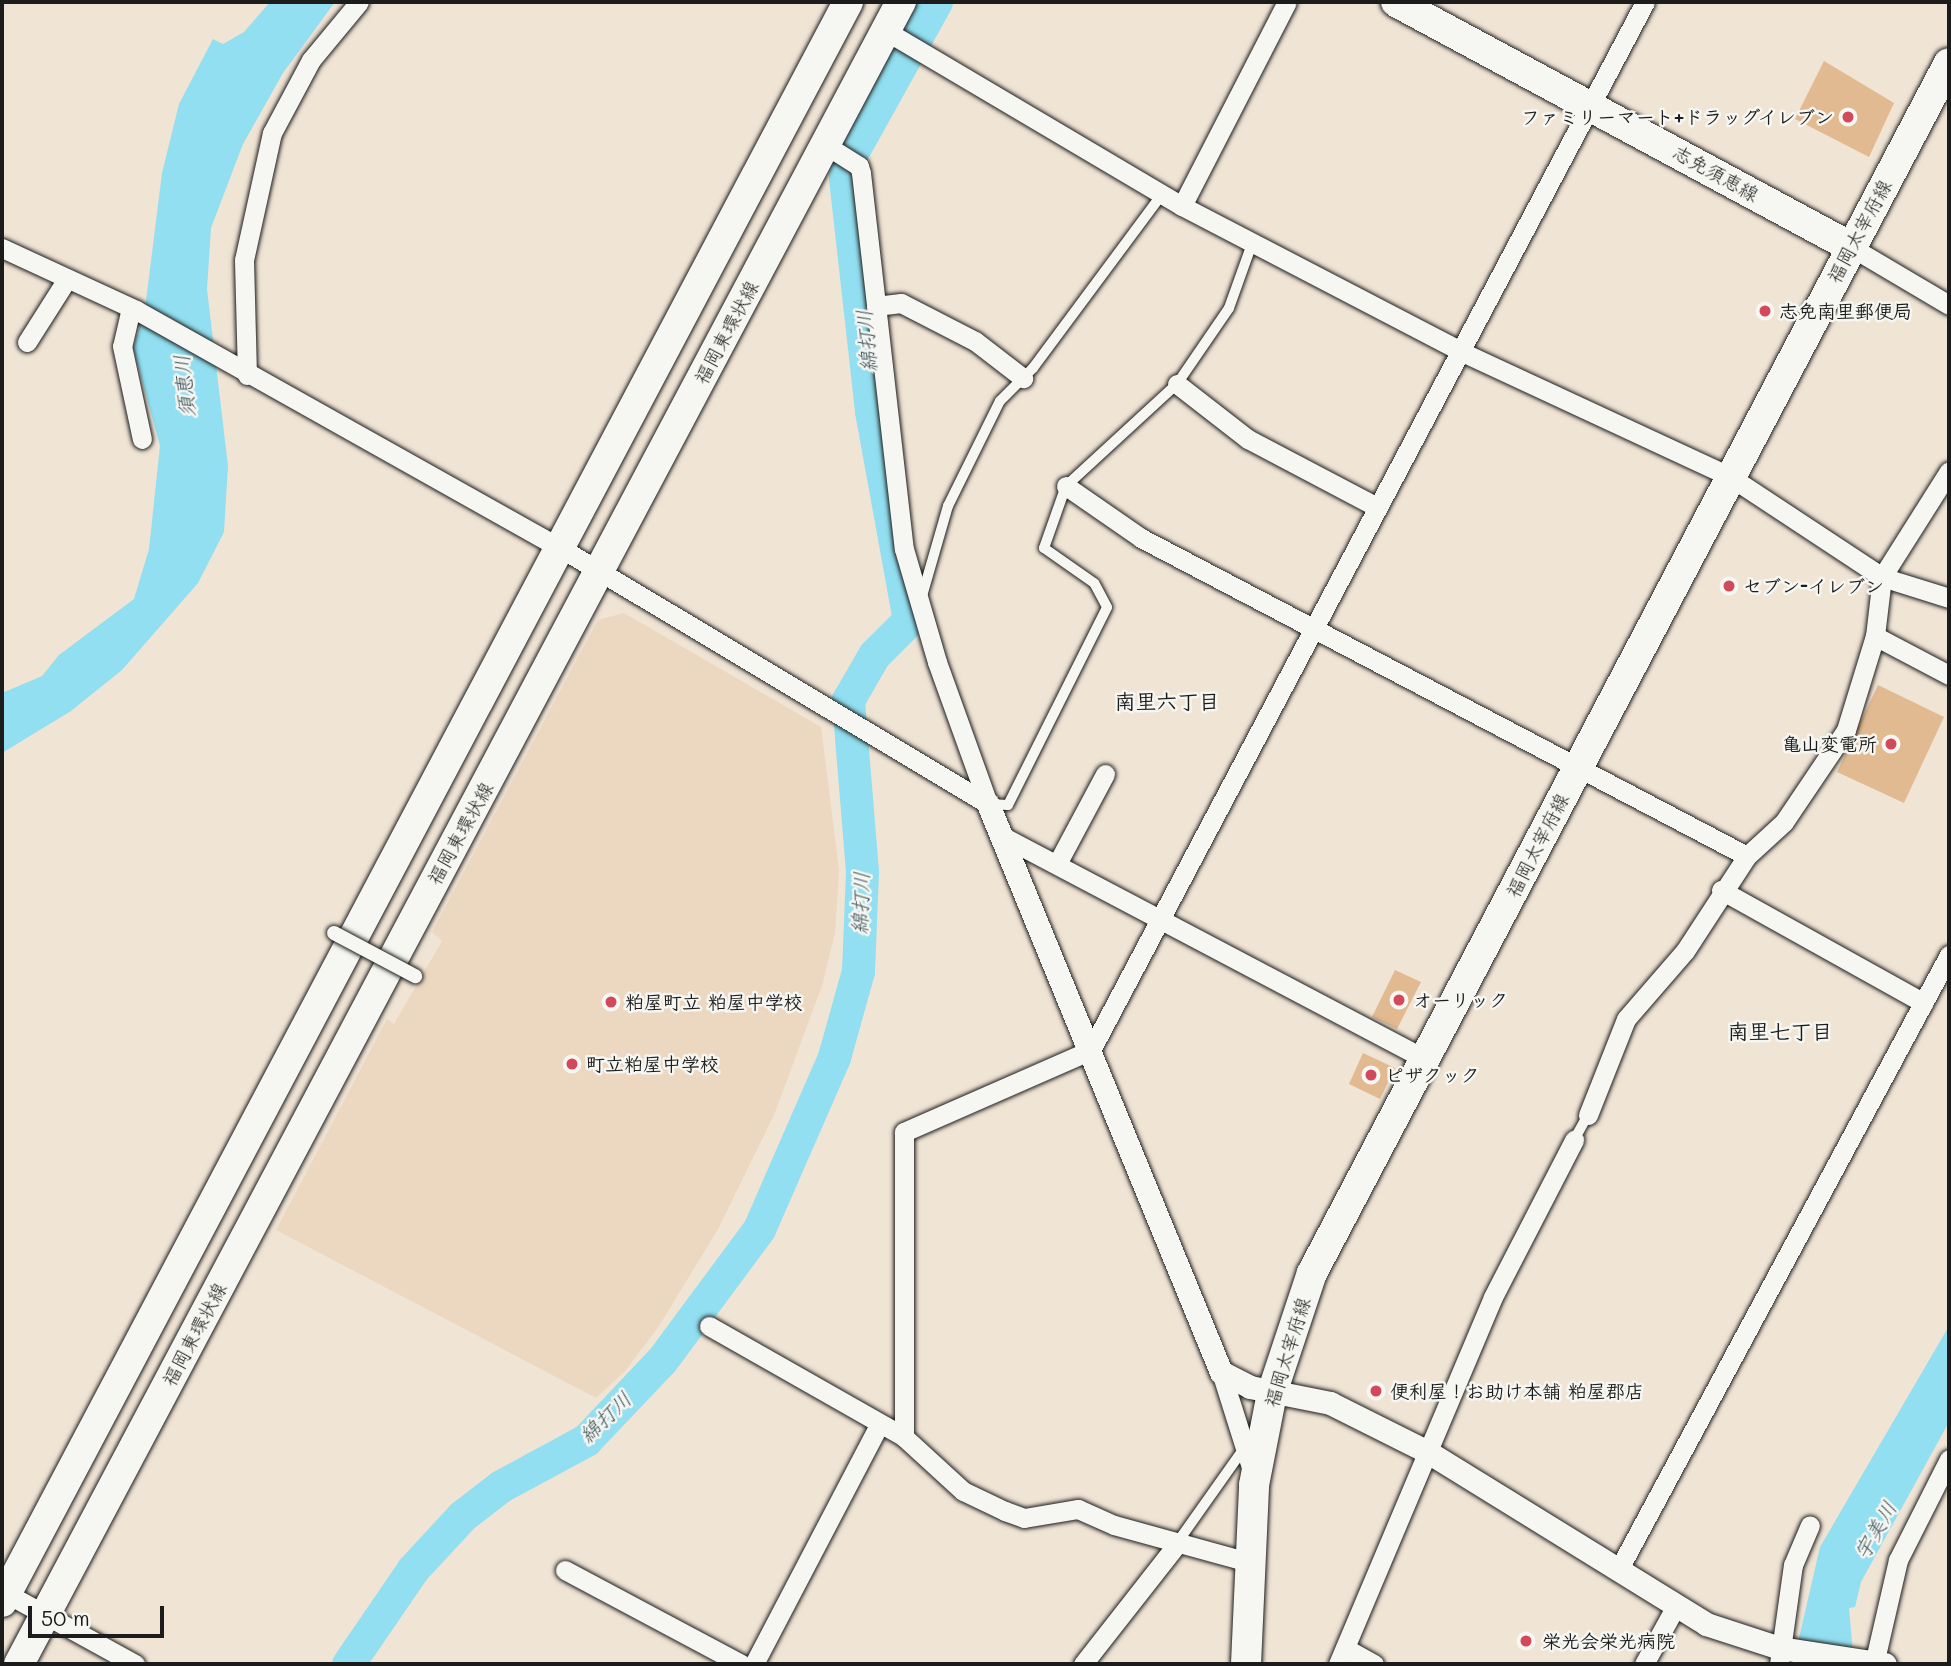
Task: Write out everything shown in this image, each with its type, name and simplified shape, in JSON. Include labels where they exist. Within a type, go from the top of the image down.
[{"type":"main road","points":[[3,1596],[848,2]]},
{"type":"main road","name":"福岡東環状線","points":[[19,1664],[598,571],[894,36],[901,2]]},
{"type":"main road","name":"志免須恵線","points":[[1396,2],[1590,104],[1851,247]]},
{"type":"main road","name":"福岡太宰府線","points":[[1245,1664],[1248,1562],[1254,1485],[1272,1393],[1312,1273],[1421,1057],[1949,62]]},
{"type":"street","points":[[243,373],[246,248],[272,133],[312,60],[359,2]]},
{"type":"street","points":[[1182,206],[1287,2]]},
{"type":"street","points":[[904,1437],[904,1132],[1091,1050],[1645,2]]},
{"type":"street","points":[[894,36],[1182,206],[1462,352],[1729,477],[1882,577],[1949,598]]},
{"type":"street","points":[[833,149],[859,166],[893,481],[919,607],[988,804],[1221,1371],[1248,1443],[1254,1485]]},
{"type":"street","points":[[1851,247],[1949,305]]},
{"type":"street","points":[[2,248],[133,309],[243,373],[559,547],[839,712],[988,804]]},
{"type":"street","points":[[27,342],[67,279]]},
{"type":"street","points":[[876,306],[901,303],[975,341],[1023,379]]},
{"type":"street","points":[[133,309],[122,346],[142,439]]},
{"type":"street","points":[[1177,384],[1248,439],[1377,507]]},
{"type":"street","points":[[1588,1115],[1626,1019],[1685,951],[1721,890],[1747,856],[1784,822],[1846,730],[1875,636],[1882,577],[1949,471]]},
{"type":"street","points":[[1066,486],[1142,538],[1747,856]]},
{"type":"street","points":[[1875,636],[1949,675]]},
{"type":"street","points":[[1056,864],[1105,774]]},
{"type":"street","points":[[1002,836],[1160,916],[1421,1057]]},
{"type":"street","points":[[1721,890],[1924,1003]]},
{"type":"street","points":[[334,933],[415,976]]},
{"type":"street","points":[[1620,1567],[1949,956]]},
{"type":"street","points":[[1374,1664],[1342,1656],[1493,1297],[1574,1140]]},
{"type":"street","points":[[709,1326],[904,1437],[963,1491],[1005,1511],[1024,1518],[1078,1509],[1177,1544],[1248,1562]]},
{"type":"street","points":[[1221,1371],[1272,1393],[1330,1403],[1428,1452],[1620,1567],[1706,1624],[1779,1656],[1872,1663],[1898,1560],[1949,1459]]},
{"type":"street","points":[[754,1664],[879,1425]]},
{"type":"street","points":[[1779,1656],[1793,1565],[1810,1525]]},
{"type":"street","points":[[1083,1664],[1177,1544]]},
{"type":"street","points":[[565,1570],[741,1664]]},
{"type":"street","points":[[3,1596],[46,1614],[135,1664]]},
{"type":"street","points":[[1644,1664],[1677,1604]]},
{"type":"lane","points":[[919,607],[948,506],[1000,401],[1023,379],[1162,194]]},
{"type":"lane","points":[[988,804],[1008,805],[1107,607],[1094,583],[1044,548],[1066,486],[1177,384],[1229,308],[1253,241]]},
{"type":"lane","points":[[1574,1140],[1588,1115]]},
{"type":"lane","points":[[1177,1544],[1248,1443]]},
{"type":"shaded area","name":"粕屋町立 粕屋中学校","points":[[624,613],[821,727],[839,871],[835,933],[822,986],[774,1115],[718,1229],[659,1326],[626,1370],[596,1398],[276,1230],[387,1019],[394,1024],[442,941],[432,932],[598,620]]},
{"type":"water","name":"須恵川","points":[[270,2],[335,2],[283,73],[243,144],[211,228],[207,289],[228,466],[224,532],[198,583],[122,670],[71,711],[2,753],[2,693],[42,676],[59,655],[134,599],[149,549],[160,446],[133,348],[145,309],[162,173],[179,104],[213,39],[223,44],[244,32]]},
{"type":"water","name":"宇美川","points":[[1949,1326],[1949,1422],[1861,1582],[1855,1607],[1849,1608],[1854,1664],[1793,1664],[1820,1547]]},
{"type":"building","points":[[1824,61],[1894,103],[1869,157],[1795,119]]},
{"type":"building","name":"亀山変電所","points":[[1878,685],[1944,717],[1904,803],[1837,772]]},
{"type":"building","points":[[1395,970],[1421,982],[1397,1029],[1372,1017]]},
{"type":"building","points":[[1363,1053],[1395,1068],[1380,1099],[1349,1084]]},
{"type":"waterway","name":"綿打川","points":[[348,1664],[413,1569],[462,1516],[501,1486],[586,1440],[662,1360],[759,1229],[834,1057],[858,971],[862,871],[848,700],[874,655],[909,620],[871,410],[845,177],[849,158],[936,2]]},
{"type":"place","name":"ファミリーマート+ドラッグイレブン","points":[[1848,117]]},
{"type":"place","name":"志免南里郵便局","points":[[1765,311]]},
{"type":"place","name":"セブン-イレブン","points":[[1729,586]]},
{"type":"place","name":"亀山変電所","points":[[1891,744]]},
{"type":"place","name":"オーリック","points":[[1399,1000]]},
{"type":"place","name":"粕屋町立 粕屋中学校","points":[[611,1002]]},
{"type":"place","name":"町立粕屋中学校","points":[[572,1064]]},
{"type":"place","name":"ピザクック","points":[[1371,1075]]},
{"type":"place","name":"便利屋！お助け本舗 粕屋郡店","points":[[1376,1391]]},
{"type":"place","name":"栄光会栄光病院","points":[[1526,1641]]},
{"type":"district","name":"南里六丁目","points":[[1167,701]]},
{"type":"district","name":"南里七丁目","points":[[1780,1031]]}]
